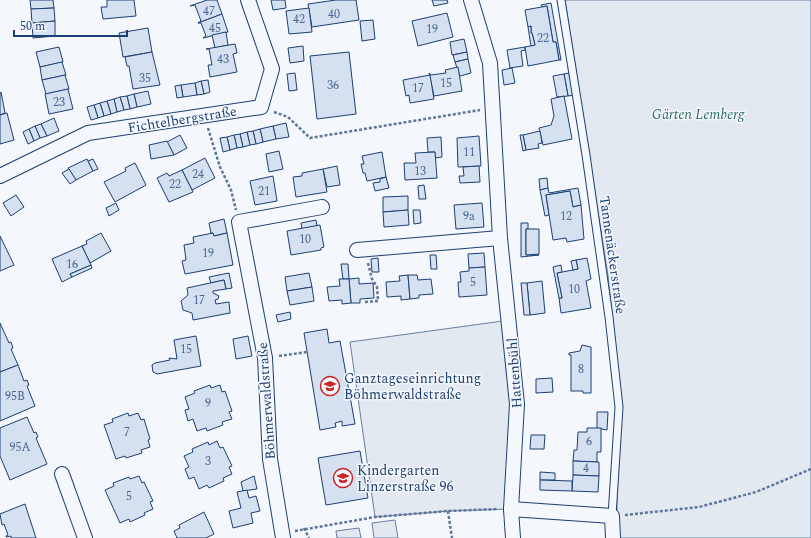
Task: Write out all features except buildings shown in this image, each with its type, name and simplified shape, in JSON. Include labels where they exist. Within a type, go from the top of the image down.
[{"type":"street","points":[[248,0],[272,69],[260,106]]},
{"type":"street","name":"Hattenbühl","points":[[471,0],[490,63],[500,238],[517,404],[511,509],[513,538]]},
{"type":"street","name":"Fichtelbergstraße","points":[[0,176],[88,134],[260,106]]},
{"type":"street","points":[[239,222],[322,207]]},
{"type":"street","name":"Böhmerwaldstraße","points":[[239,222],[264,358],[270,459],[278,536]]},
{"type":"street","points":[[360,249],[500,238]]},
{"type":"street","points":[[62,474],[85,538]]},
{"type":"street","points":[[511,509],[612,516],[613,538]]},
{"type":"lane","name":"Tannenäckerstraße","points":[[561,0],[587,162],[609,317],[618,407],[612,516]]},
{"type":"path","points":[[260,106],[288,117],[310,138],[493,108]]},
{"type":"path","points":[[204,115],[220,167],[231,190],[239,222]]},
{"type":"path","points":[[360,249],[372,279],[377,287],[378,301],[365,302]]},
{"type":"path","points":[[264,358],[307,352]]},
{"type":"path","points":[[612,516],[699,507],[756,492],[811,470]]},
{"type":"path","points":[[278,536],[304,528],[375,517],[448,511],[511,509]]},
{"type":"path","points":[[448,511],[452,538]]},
{"type":"path","points":[[304,528],[309,538]]},
{"type":"green space","name":"Gärten Lemberg","points":[[565,0],[811,0],[811,538],[617,538],[617,490],[622,406],[608,276]]},
{"type":"green space","points":[[510,320],[511,509],[448,511],[375,517],[350,342]]},
{"type":"shaded area","points":[[395,520],[398,538],[374,538],[372,523]]},
{"type":"shaded area","points":[[359,528],[361,538],[337,538],[336,531]]},
{"type":"place","name":"Ganztageseinrichtung Böhmerwaldstraße","points":[[330,386]]},
{"type":"place","name":"Kindergarten Linzerstraße 96","points":[[343,478]]}]
